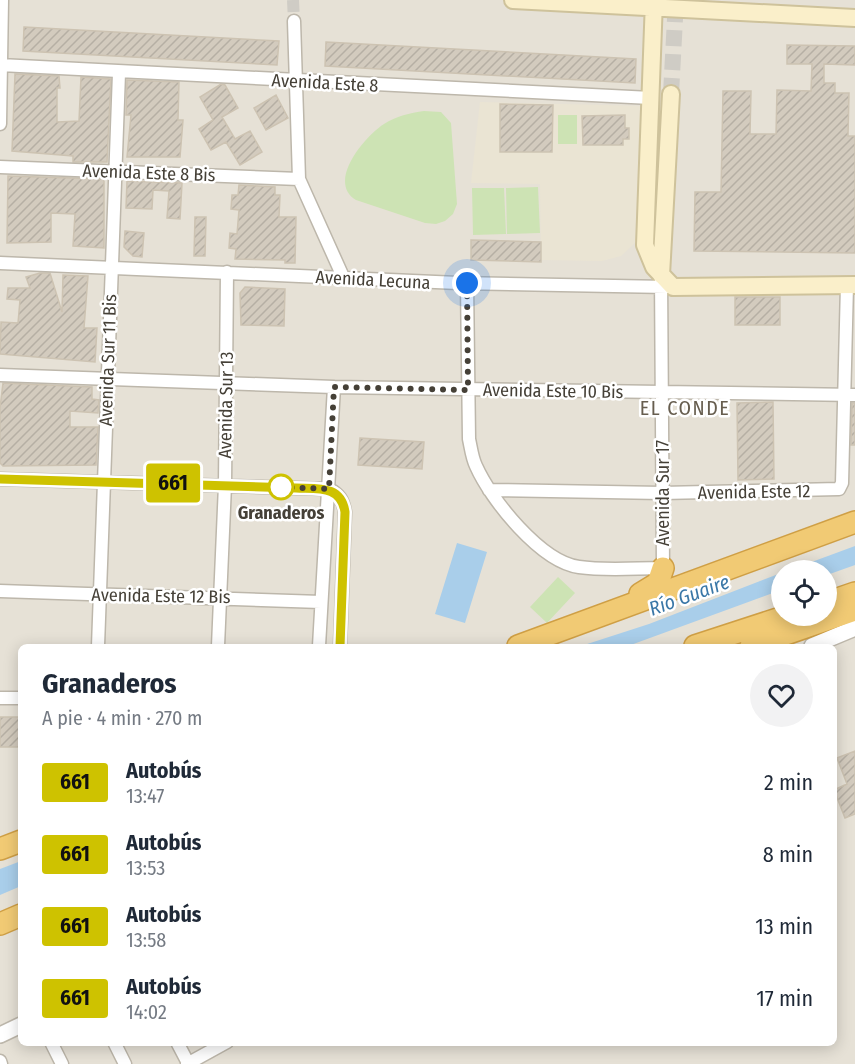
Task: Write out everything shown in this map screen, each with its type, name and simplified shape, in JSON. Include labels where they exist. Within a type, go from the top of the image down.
[{"type":"highway","points":[[522,644],[855,522]]},
{"type":"highway","points":[[522,644],[649,590],[658,583],[663,568]]},
{"type":"highway","points":[[837,599],[855,593]]},
{"type":"highway","points":[[757,644],[855,610]]},
{"type":"highway","points":[[701,644],[771,621]]},
{"type":"highway","points":[[0,849],[18,842]]},
{"type":"highway","points":[[0,924],[18,916]]},
{"type":"main road","points":[[513,0],[654,4],[855,18]]},
{"type":"main road","name":"Avenida Sur 17","points":[[654,4],[645,245],[649,258],[666,283]]},
{"type":"main road","name":"Avenida Sur 17","points":[[666,283],[662,257],[671,94]]},
{"type":"main road","points":[[645,245],[662,257]]},
{"type":"main road","name":"Avenida Lecuna","points":[[666,283],[851,285]]},
{"type":"street","points":[[0,124],[2,0]]},
{"type":"street","points":[[294,21],[299,179],[344,279]]},
{"type":"street","name":"Avenida Este 8","points":[[1,65],[296,82],[651,98]]},
{"type":"street","name":"Avenida Sur 11 Bis","points":[[98,644],[119,73]]},
{"type":"street","name":"Avenida Este 8 Bis","points":[[0,167],[299,179]]},
{"type":"street","name":"Avenida Lecuna","points":[[0,262],[467,283],[666,283]]},
{"type":"street","name":"Avenida Sur 13","points":[[218,644],[225,485],[227,272]]},
{"type":"street","points":[[467,283],[469,439],[474,463],[489,490],[516,522],[559,561],[579,567],[663,568]]},
{"type":"street","name":"Avenida Sur 17","points":[[663,568],[662,393],[666,283]]},
{"type":"street","points":[[849,395],[851,285]]},
{"type":"street","name":"Avenida Este 10 Bis","points":[[0,375],[108,377],[334,387],[849,395]]},
{"type":"street","points":[[319,644],[334,387]]},
{"type":"street","name":"Avenida Este 12","points":[[489,490],[662,493],[839,489],[842,483],[849,395]]},
{"type":"street","points":[[0,479],[329,489],[337,493],[344,503],[340,644]]},
{"type":"street","name":"Avenida Este 12 Bis","points":[[0,591],[321,602]]},
{"type":"street","points":[[817,644],[855,628]]},
{"type":"street","points":[[0,698],[18,698]]},
{"type":"street","points":[[0,1035],[18,1026]]},
{"type":"street","points":[[53,1046],[62,1064]]},
{"type":"street","points":[[116,1046],[125,1064]]},
{"type":"street","points":[[179,1046],[188,1064],[220,1046]]},
{"type":"shaded area","points":[[0,0],[855,0],[855,1064],[0,1064]]},
{"type":"shaded area","points":[[480,102],[644,106],[637,241],[621,256],[602,261],[541,260],[540,184],[471,183]]},
{"type":"green space","points":[[424,111],[441,112],[451,123],[457,204],[453,214],[445,221],[436,224],[425,223],[356,200],[348,192],[345,182],[352,160],[367,138],[389,121]]},
{"type":"green space","points":[[558,115],[577,115],[577,144],[558,144]]},
{"type":"green space","points":[[538,187],[540,233],[507,234],[506,188]]},
{"type":"green space","points":[[472,188],[504,188],[506,234],[473,235]]},
{"type":"green space","points":[[558,577],[575,593],[547,623],[530,607]]},
{"type":"water","points":[[457,543],[487,552],[465,623],[435,614]]},
{"type":"water","points":[[855,546],[855,565],[837,571],[837,560],[817,560]]},
{"type":"water","points":[[771,577],[771,594],[633,644],[587,644],[649,624]]},
{"type":"water","points":[[18,862],[18,887],[0,895],[0,869]]},
{"type":"building","points":[[24,27],[279,41],[277,65],[23,51]]},
{"type":"building","points":[[326,42],[636,59],[635,83],[325,66]]},
{"type":"building","points":[[787,45],[855,46],[855,65],[824,64],[824,83],[835,83],[835,93],[849,93],[848,136],[855,136],[855,253],[694,251],[695,192],[721,192],[723,91],[751,91],[750,134],[776,134],[777,90],[811,91],[812,64],[787,64]]},
{"type":"building","points":[[15,74],[59,76],[57,122],[79,121],[81,77],[111,79],[107,162],[73,162],[73,156],[12,151]]},
{"type":"building","points":[[127,80],[179,82],[178,120],[183,120],[180,157],[127,157],[131,115],[126,115]]},
{"type":"building","points":[[221,84],[225,85],[238,108],[222,117],[235,139],[250,131],[262,152],[240,165],[226,142],[211,150],[199,129],[213,120],[200,97]]},
{"type":"building","points":[[276,95],[288,118],[266,130],[254,108]]},
{"type":"building","points":[[500,104],[553,105],[552,152],[500,152]]},
{"type":"building","points":[[625,115],[625,128],[629,128],[629,139],[623,139],[623,145],[583,145],[582,116]]},
{"type":"building","points":[[8,176],[104,179],[104,248],[73,246],[75,214],[51,213],[51,242],[7,243]]},
{"type":"building","points":[[127,181],[182,183],[180,219],[167,218],[169,191],[153,190],[152,209],[126,208]]},
{"type":"building","points":[[239,185],[275,187],[275,195],[280,195],[279,217],[296,217],[295,263],[285,263],[285,260],[235,259],[236,249],[229,248],[230,233],[237,234],[239,210],[231,209],[232,195],[238,195]]},
{"type":"building","points":[[195,217],[206,217],[205,256],[194,256]]},
{"type":"building","points":[[125,231],[144,233],[142,257],[133,256],[124,247]]},
{"type":"building","points":[[471,240],[541,242],[541,262],[471,260]]},
{"type":"building","points":[[50,273],[62,312],[63,275],[88,276],[84,328],[97,328],[95,362],[0,354],[1,322],[18,323],[20,300],[7,299],[8,288],[30,288],[26,277]]},
{"type":"building","points":[[245,287],[285,289],[284,326],[241,325],[240,293]]},
{"type":"building","points":[[735,297],[780,297],[780,325],[735,325]]},
{"type":"building","points":[[3,383],[92,387],[92,399],[99,400],[98,413],[70,411],[70,427],[98,427],[96,465],[3,466],[0,463],[0,408]]},
{"type":"building","points":[[773,402],[774,479],[738,480],[737,403]]},
{"type":"building","points":[[852,403],[855,403],[855,445],[851,445]]},
{"type":"building","points":[[360,438],[424,442],[422,469],[358,465]]},
{"type":"building","points":[[0,717],[18,717],[18,747],[0,747]]},
{"type":"building","points":[[855,751],[855,814],[845,818],[837,798],[837,789],[847,784],[837,758]]},
{"type":"tunnel","points":[[293,0],[294,21]]},
{"type":"tunnel","points":[[671,94],[676,0]]},
{"type":"bus line","name":"661","points":[[0,479],[329,489],[337,493],[344,503],[345,512],[340,644]]},
{"type":"place","name":"Granaderos","points":[[281,487]]},
{"type":"district","name":"EL CONDE","points":[[685,408]]},
{"type":"route","points":[[281,487],[329,489],[334,387],[468,390],[467,283]]},
{"type":"water label","name":"Río Guaire","points":[[689,595]]}]
